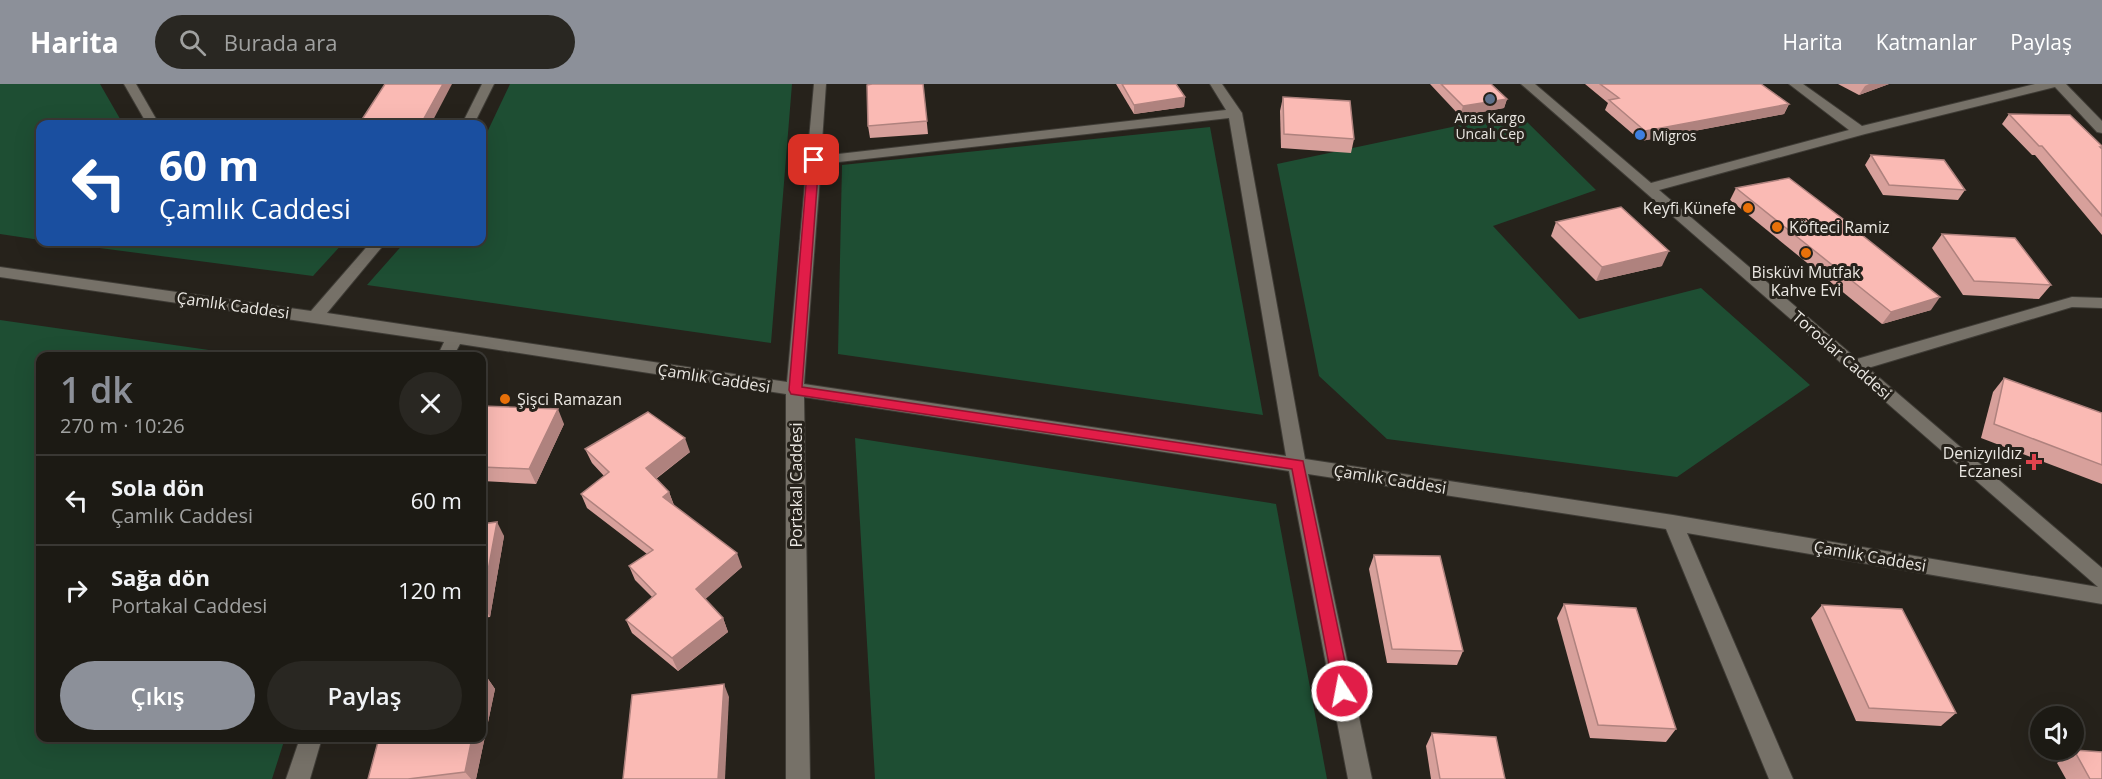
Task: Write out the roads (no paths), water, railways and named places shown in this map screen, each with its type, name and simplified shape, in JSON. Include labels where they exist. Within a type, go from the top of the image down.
[{"type":"street","points":[[148,84],[131,86],[151,120]]},
{"type":"street","points":[[470,120],[488,84]]},
{"type":"street","name":"Portakal Caddesi","points":[[798,779],[795,390],[820,84]]},
{"type":"street","points":[[1216,84],[1235,113],[1289,422],[1360,779]]},
{"type":"street","name":"Toroslar Caddesi","points":[[1527,84],[2102,580]]},
{"type":"street","points":[[1794,84],[1860,131]]},
{"type":"street","points":[[1648,188],[1860,131],[2051,84]]},
{"type":"street","points":[[2059,84],[2102,129]]},
{"type":"street","points":[[814,160],[1235,113]]},
{"type":"street","points":[[315,316],[376,246]]},
{"type":"street","name":"Çamlık Caddesi","points":[[0,272],[315,316],[1298,465],[1673,523],[2102,596]]},
{"type":"street","points":[[1854,366],[2072,302],[2102,303]]},
{"type":"street","points":[[448,352],[455,338]]},
{"type":"street","points":[[1673,523],[1781,779]]},
{"type":"street","points":[[298,779],[310,742]]},
{"type":"place","name":"Aras Kargo Uncalı Cep","points":[[1490,99]]},
{"type":"place","name":"Migros","points":[[1640,135]]},
{"type":"place","name":"Keyfi Künefe","points":[[1748,208]]},
{"type":"place","name":"Köfteci Ramiz","points":[[1777,227]]},
{"type":"place","name":"Bisküvi Mutfak Kahve Evi","points":[[1806,253]]},
{"type":"place","name":"Şişci Ramazan","points":[[505,399]]},
{"type":"place","name":"Denizyıldız Eczanesi","points":[[2034,462]]}]
